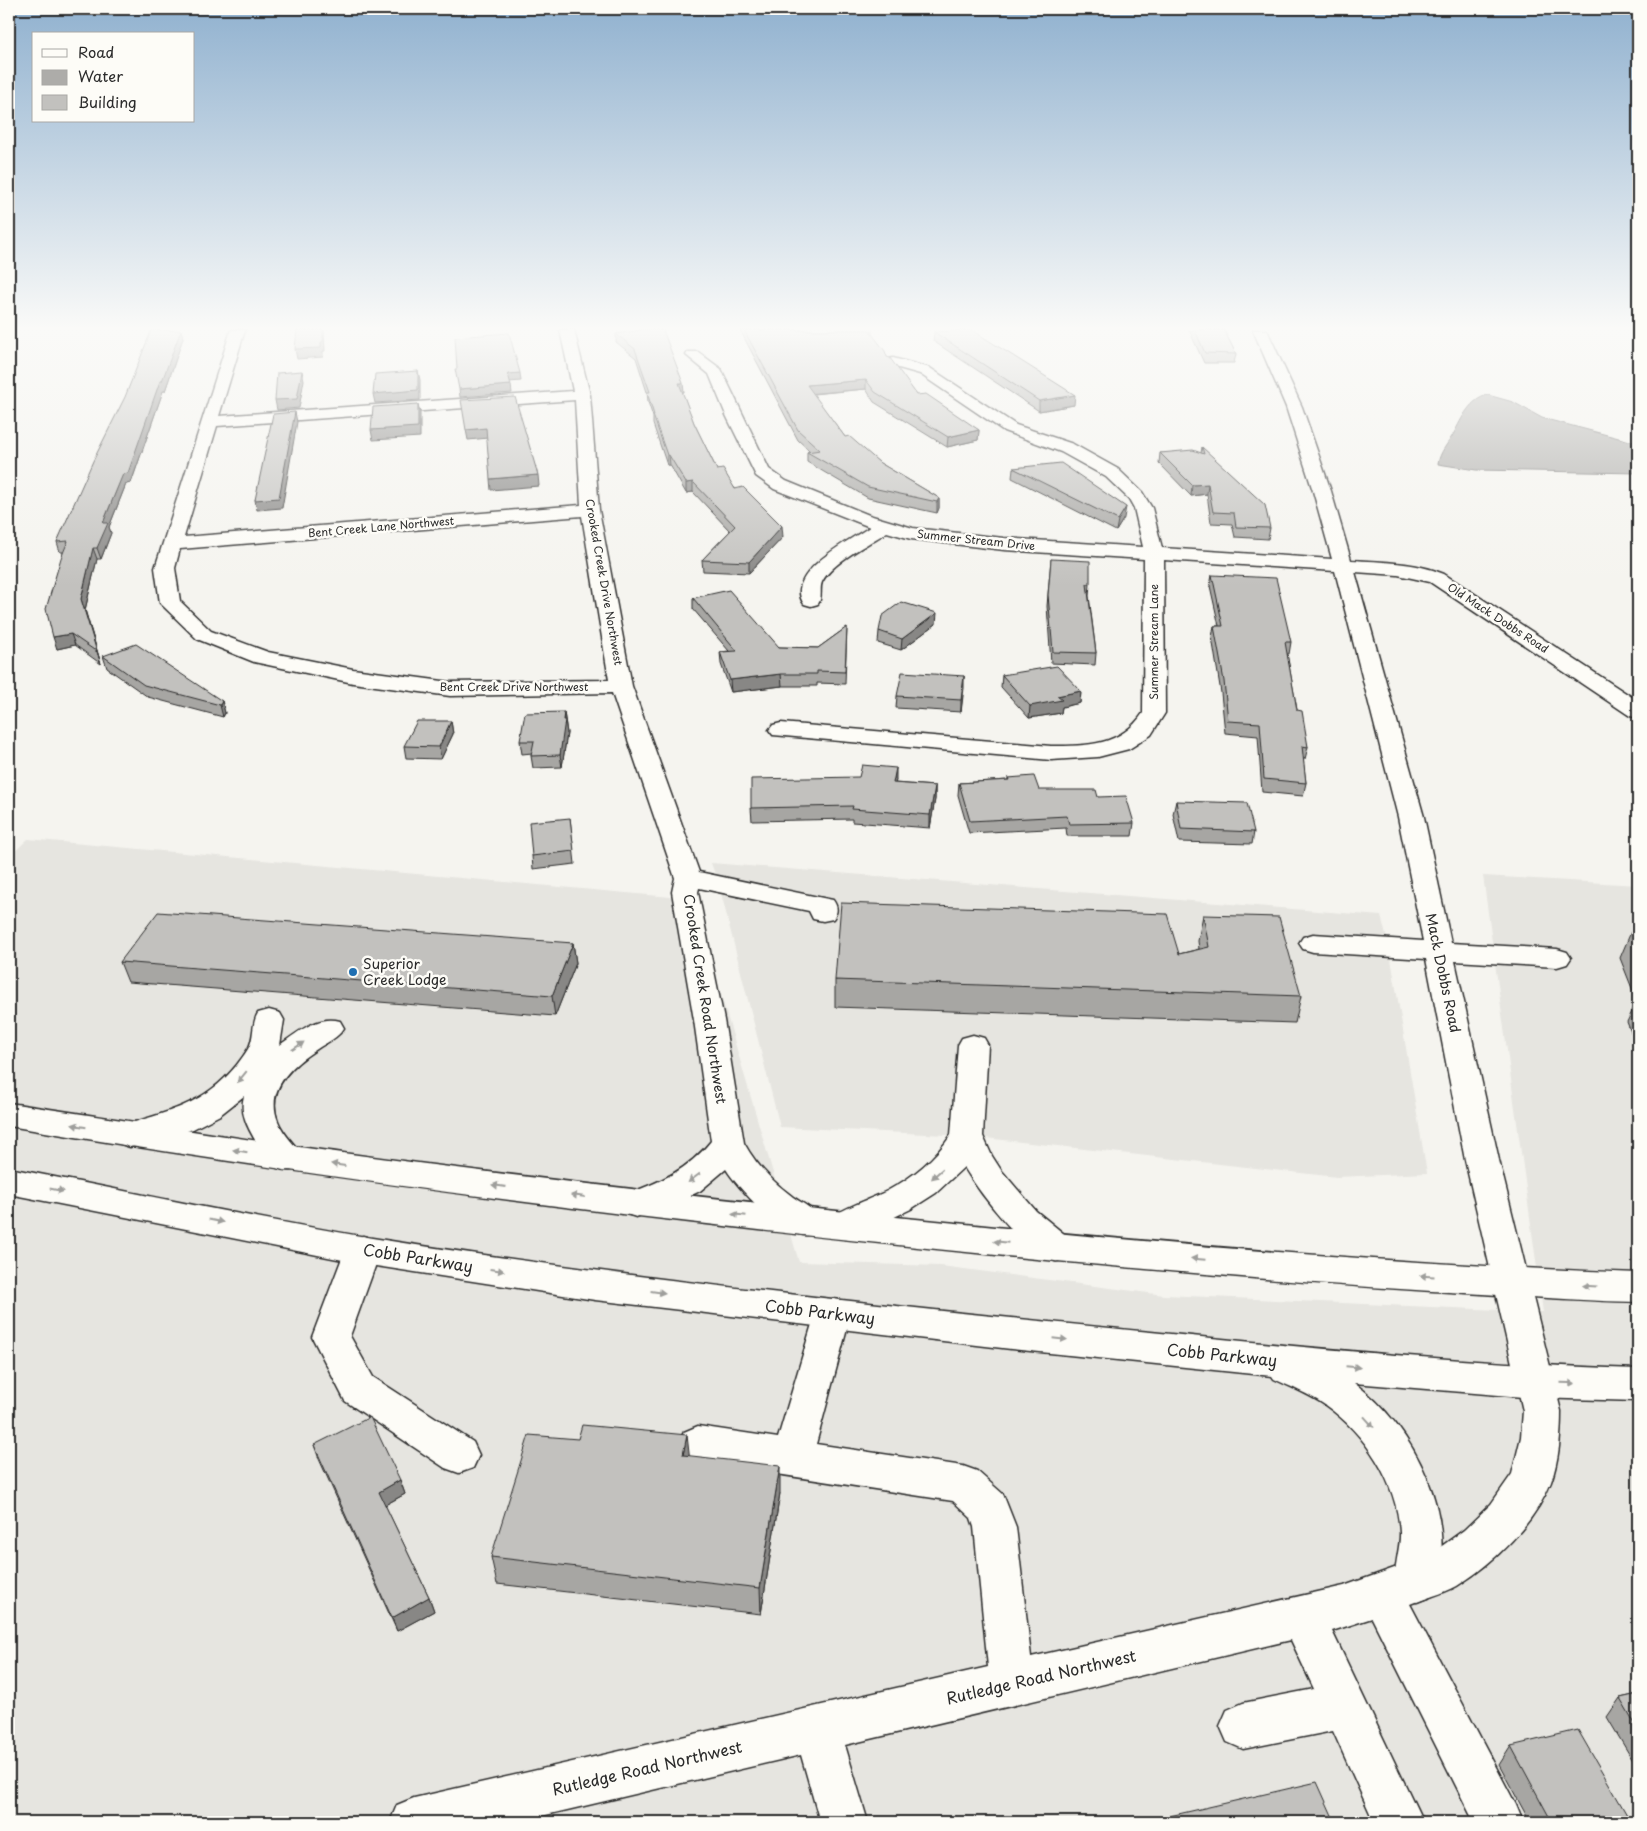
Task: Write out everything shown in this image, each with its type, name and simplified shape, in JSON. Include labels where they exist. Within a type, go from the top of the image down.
[{"type":"street","name":"Bent Creek Drive Northwest","points":[[212,415],[165,568],[170,602],[204,634],[262,657],[353,676],[450,689],[622,686]]},
{"type":"street","points":[[210,422],[300,415]]},
{"type":"street","name":"Crooked Creek Drive Northwest","points":[[583,415],[590,510],[622,686]]},
{"type":"street","name":"Summer Stream Drive","points":[[734,415],[762,472],[780,485],[863,519],[910,533],[1004,544],[1342,565]]},
{"type":"street","name":"Summer Stream Lane","points":[[781,730],[1051,753],[1083,753],[1120,744],[1142,732],[1154,713],[1154,554],[1143,508],[1136,496],[1112,473],[1067,448],[1010,428],[991,415]]},
{"type":"street","name":"Mack Dobbs Road","points":[[1297,415],[1322,491],[1370,656],[1411,817],[1510,1281],[1534,1382]]},
{"type":"street","name":"Bent Creek Lane Northwest","points":[[172,544],[590,510]]},
{"type":"street","points":[[811,600],[811,584],[822,567],[884,526]]},
{"type":"street","name":"Old Mack Dobbs Road","points":[[1342,565],[1398,569],[1427,574],[1437,578],[1638,711]]},
{"type":"street","name":"Crooked Creek Road Northwest","points":[[622,686],[688,878],[686,892],[709,1020],[728,1143],[746,1175],[775,1202],[805,1222]]},
{"type":"street","points":[[688,878],[823,906],[823,913]]},
{"type":"street","points":[[1313,943],[1557,958]]},
{"type":"street","points":[[130,1135],[167,1126],[193,1116],[219,1101],[233,1089],[266,1048],[269,1020]]},
{"type":"street","points":[[288,1159],[272,1139],[261,1119],[259,1096],[275,1067],[290,1051],[329,1028]]},
{"type":"street","points":[[974,1045],[967,1136],[977,1160],[989,1180],[1024,1220],[1056,1248]]},
{"type":"street","points":[[9,1114],[288,1159],[636,1204],[1056,1248],[1376,1273],[1638,1288]]},
{"type":"street","points":[[845,1226],[906,1196],[928,1181],[948,1164],[967,1136]]},
{"type":"street","points":[[636,1204],[692,1181],[713,1162],[728,1143]]},
{"type":"street","name":"Cobb Parkway","points":[[9,1181],[363,1250],[595,1285],[1011,1334],[1270,1360],[1534,1382],[1638,1385]]},
{"type":"street","points":[[363,1250],[331,1337],[359,1389],[459,1455]]},
{"type":"street","points":[[792,1458],[832,1314]]},
{"type":"street","points":[[1270,1360],[1313,1380],[1345,1398],[1371,1423],[1394,1454],[1413,1496],[1421,1532],[1399,1587],[1499,1822]]},
{"type":"street","name":"Rutledge Road Northwest","points":[[414,1822],[1303,1617],[1344,1607],[1441,1572],[1479,1544],[1506,1518],[1531,1481],[1541,1437],[1542,1411],[1534,1382]]},
{"type":"street","points":[[698,1444],[963,1484],[988,1507],[995,1527],[1012,1684]]},
{"type":"street","points":[[1303,1617],[1399,1822]]},
{"type":"street","points":[[1243,1726],[1344,1706]]},
{"type":"street","points":[[817,1728],[844,1822]]},
{"type":"shaded area","points":[[28,839],[693,899],[799,1262],[941,1266],[1164,1295],[1543,1312],[1483,876],[1638,885],[1638,1822],[9,1822],[9,857]]},
{"type":"shaded area","points":[[711,863],[1381,916],[1389,947],[1427,1173],[1337,1177],[967,1136],[780,1127],[719,885]]},
{"type":"water","points":[[1464,415],[1537,415],[1638,443],[1638,473],[1476,470],[1438,464],[1442,451]]},
{"type":"building","points":[[116,415],[148,415],[128,473],[123,474],[103,523],[108,523],[97,548],[93,548],[81,599],[97,652],[71,634],[53,637],[46,609],[68,541],[57,542]]},
{"type":"building","points":[[273,415],[294,415],[279,498],[255,500]]},
{"type":"building","points":[[372,415],[418,415],[418,427],[371,430]]},
{"type":"building","points":[[464,415],[520,415],[538,475],[490,479],[486,428],[466,430]]},
{"type":"building","points":[[653,415],[691,415],[717,470],[723,469],[735,489],[743,487],[782,526],[749,562],[702,560],[735,526],[693,482],[686,483],[669,455],[667,455]]},
{"type":"building","points":[[790,415],[829,415],[845,437],[849,436],[880,463],[939,498],[937,502],[868,487],[807,452],[820,450],[798,430]]},
{"type":"building","points":[[913,415],[958,415],[979,430],[948,437]]},
{"type":"building","points":[[1202,447],[1265,505],[1270,528],[1236,527],[1234,513],[1213,512],[1208,484],[1192,485],[1160,453],[1193,450],[1204,454]]},
{"type":"building","points":[[1061,463],[1126,507],[1118,520],[1013,468]]},
{"type":"building","points":[[1051,559],[1090,561],[1090,584],[1087,584],[1096,653],[1053,652],[1048,595]]},
{"type":"building","points":[[1212,575],[1276,578],[1291,642],[1285,642],[1297,710],[1302,711],[1308,747],[1302,746],[1306,783],[1264,779],[1260,723],[1228,721],[1224,681],[1214,626],[1223,626]]},
{"type":"building","points":[[729,590],[779,647],[818,648],[847,627],[845,672],[817,671],[817,674],[781,674],[730,680],[720,652],[737,651],[693,598]]},
{"type":"building","points":[[901,602],[937,613],[902,639],[879,631],[882,616]]},
{"type":"building","points":[[136,644],[222,701],[220,705],[144,685],[103,656]]},
{"type":"building","points":[[1057,666],[1081,691],[1057,696],[1062,700],[1030,706],[1002,675]]},
{"type":"building","points":[[902,672],[964,676],[961,700],[897,696]]},
{"type":"building","points":[[564,712],[563,720],[565,720],[560,755],[531,756],[534,741],[520,741],[525,713]]},
{"type":"building","points":[[417,721],[451,721],[439,747],[404,746]]},
{"type":"building","points":[[862,765],[896,768],[893,783],[935,786],[930,815],[852,809],[853,806],[751,808],[751,779],[859,777]]},
{"type":"building","points":[[1034,776],[1039,790],[1096,790],[1098,797],[1126,796],[1134,823],[1069,824],[1067,816],[970,821],[959,783],[1009,780],[1008,778]]},
{"type":"building","points":[[1176,801],[1247,803],[1254,832],[1181,829]]},
{"type":"building","points":[[570,818],[574,851],[532,856],[529,822]]},
{"type":"building","points":[[841,903],[1167,914],[1179,954],[1209,947],[1203,915],[1279,917],[1301,996],[835,980]]},
{"type":"building","name":"Superior Creek Lodge","points":[[158,912],[573,943],[552,996],[120,962]]},
{"type":"building","points":[[1631,932],[1638,933],[1638,951]]},
{"type":"building","points":[[370,1417],[400,1480],[379,1492],[429,1597],[392,1618],[314,1445]]},
{"type":"building","points":[[582,1425],[687,1435],[683,1455],[780,1466],[760,1588],[491,1557],[529,1435],[578,1439]]},
{"type":"building","points":[[1638,1694],[1638,1729],[1620,1698]]},
{"type":"building","points":[[1578,1730],[1631,1822],[1552,1822],[1511,1746]]},
{"type":"building","points":[[1317,1782],[1335,1822],[1148,1821]]},
{"type":"place","name":"Superior Creek Lodge","points":[[353,972]]}]
